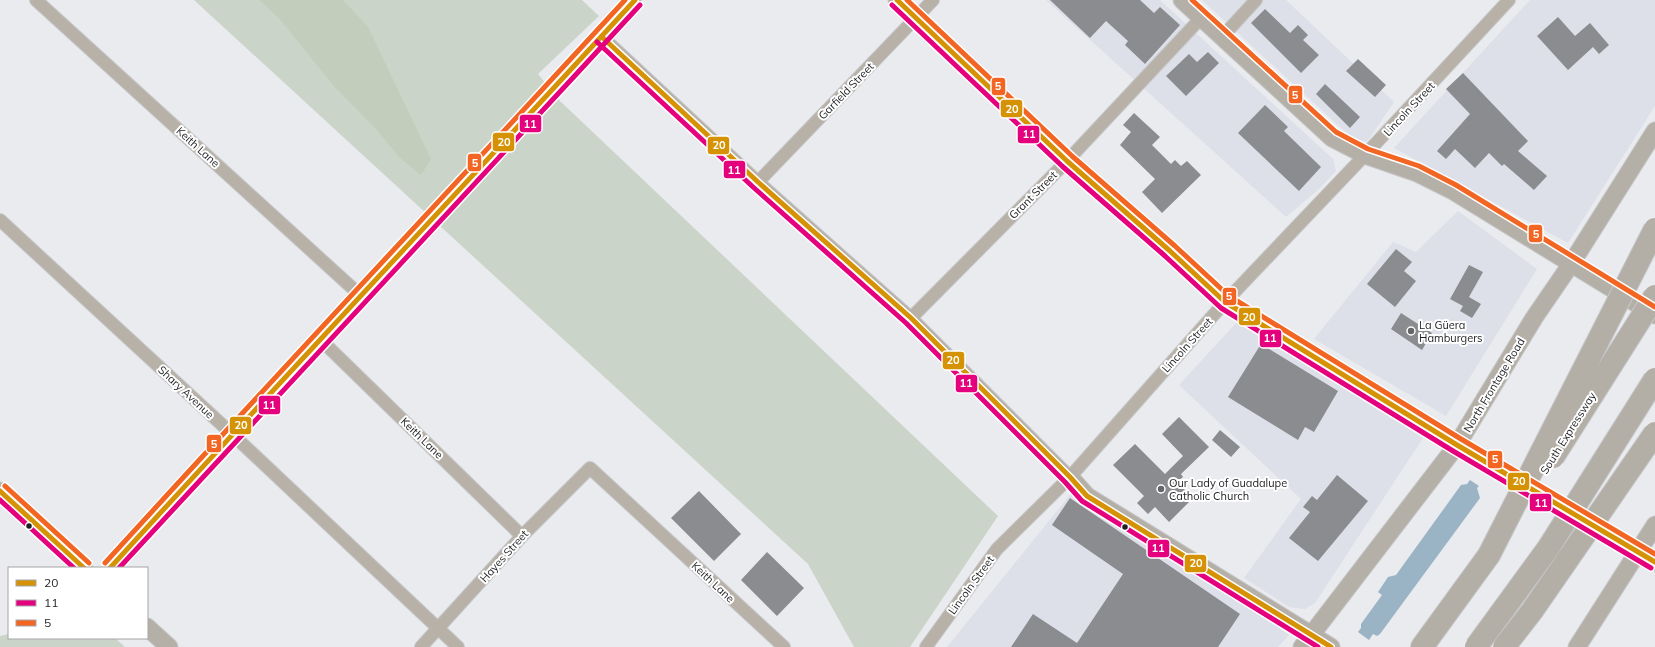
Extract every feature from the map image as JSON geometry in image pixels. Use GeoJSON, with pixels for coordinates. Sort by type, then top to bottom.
{"type":"FeatureCollection","features":[{"type":"Feature","properties":{"kind":"highway"},"geometry":{"type":"LineString","coordinates":[[1489,555],[1655,229]]}},
{"type":"Feature","properties":{"kind":"highway","name":"South Expressway"},"geometry":{"type":"LineString","coordinates":[[1422,647],[1489,555],[1556,454],[1655,296]]}},
{"type":"Feature","properties":{"kind":"highway"},"geometry":{"type":"LineString","coordinates":[[1476,647],[1549,547],[1655,379]]}},
{"type":"Feature","properties":{"kind":"highway"},"geometry":{"type":"LineString","coordinates":[[1504,647],[1532,611],[1655,433]]}},
{"type":"Feature","properties":{"kind":"street","name":"Keith Lane"},"geometry":{"type":"LineString","coordinates":[[36,0],[360,295]]}},
{"type":"Feature","properties":{"kind":"street"},"geometry":{"type":"LineString","coordinates":[[111,567],[232,434],[321,340],[360,295],[413,241],[635,0]]}},
{"type":"Feature","properties":{"kind":"street"},"geometry":{"type":"LineString","coordinates":[[897,0],[1067,161],[1226,302],[1457,444],[1655,562]]}},
{"type":"Feature","properties":{"kind":"street","name":"Garfield Street"},"geometry":{"type":"LineString","coordinates":[[758,182],[933,0]]}},
{"type":"Feature","properties":{"kind":"street"},"geometry":{"type":"LineString","coordinates":[[1182,0],[1332,138],[1365,156],[1417,173],[1453,191],[1655,315]]}},
{"type":"Feature","properties":{"kind":"street"},"geometry":{"type":"LineString","coordinates":[[1222,37],[1256,0]]}},
{"type":"Feature","properties":{"kind":"street","name":"Lincoln Street"},"geometry":{"type":"LineString","coordinates":[[926,647],[997,549],[1070,477],[1226,302],[1365,156],[1510,0]]}},
{"type":"Feature","properties":{"kind":"street","name":"Grant Street"},"geometry":{"type":"LineString","coordinates":[[911,318],[1067,161],[1201,18]]}},
{"type":"Feature","properties":{"kind":"street"},"geometry":{"type":"LineString","coordinates":[[602,37],[758,182],[911,318],[1070,477],[1087,496],[1307,641],[1331,647]]}},
{"type":"Feature","properties":{"kind":"street","name":"North Frontage Road"},"geometry":{"type":"LineString","coordinates":[[1307,641],[1457,444],[1534,318],[1571,264],[1655,131]]}},
{"type":"Feature","properties":{"kind":"street","name":"Shary Avenue"},"geometry":{"type":"LineString","coordinates":[[0,220],[232,434],[458,647]]}},
{"type":"Feature","properties":{"kind":"street","name":"Keith Lane"},"geometry":{"type":"LineString","coordinates":[[321,340],[522,536]]}},
{"type":"Feature","properties":{"kind":"street","name":"Keith Lane"},"geometry":{"type":"LineString","coordinates":[[590,468],[784,647]]}},
{"type":"Feature","properties":{"kind":"street","name":"Hayes Street"},"geometry":{"type":"LineString","coordinates":[[421,647],[522,536],[590,468]]}},
{"type":"Feature","properties":{"kind":"street"},"geometry":{"type":"LineString","coordinates":[[0,491],[83,567]]}},
{"type":"Feature","properties":{"kind":"street"},"geometry":{"type":"LineString","coordinates":[[1577,647],[1655,525]]}},
{"type":"Feature","properties":{"kind":"street"},"geometry":{"type":"LineString","coordinates":[[148,628],[169,647]]}},
{"type":"Feature","properties":{"kind":"shaded area"},"geometry":{"type":"Polygon","coordinates":[[[194,0],[582,0],[599,16],[538,74],[560,101],[998,516],[910,647],[854,647],[808,564],[194,0]]]}},
{"type":"Feature","properties":{"kind":"shaded area"},"geometry":{"type":"Polygon","coordinates":[[[1046,0],[1160,0],[1333,159],[1336,171],[1320,188],[1286,217],[1046,0]]]}},
{"type":"Feature","properties":{"kind":"shaded area"},"geometry":{"type":"Polygon","coordinates":[[[1202,0],[1286,0],[1394,102],[1367,142],[1352,138],[1202,0]]]}},
{"type":"Feature","properties":{"kind":"shaded area"},"geometry":{"type":"Polygon","coordinates":[[[1530,0],[1655,0],[1655,106],[1568,243],[1394,148],[1530,0]]]}},
{"type":"Feature","properties":{"kind":"shaded area"},"geometry":{"type":"Polygon","coordinates":[[[1458,211],[1537,269],[1446,416],[1314,339],[1393,242],[1416,252],[1458,211]]]}},
{"type":"Feature","properties":{"kind":"shaded area"},"geometry":{"type":"Polygon","coordinates":[[[1237,322],[1423,438],[1315,603],[1305,609],[1289,607],[1244,578],[1301,499],[1179,385],[1237,322]]]}},
{"type":"Feature","properties":{"kind":"shaded area"},"geometry":{"type":"Polygon","coordinates":[[[1074,490],[1289,635],[1278,647],[947,647],[1074,490]]]}},
{"type":"Feature","properties":{"kind":"shaded area"},"geometry":{"type":"Polygon","coordinates":[[[8,634],[8,639],[116,639],[125,647],[0,647],[0,636],[8,634]]]}},
{"type":"Feature","properties":{"kind":"green space"},"geometry":{"type":"Polygon","coordinates":[[[259,0],[343,0],[368,27],[431,159],[421,175],[399,157],[377,130],[333,85],[279,18],[259,0]]]}},
{"type":"Feature","properties":{"kind":"water"},"geometry":{"type":"Polygon","coordinates":[[[1470,480],[1479,486],[1477,488],[1480,498],[1380,634],[1377,636],[1373,634],[1369,640],[1358,632],[1361,628],[1361,624],[1382,595],[1378,592],[1388,577],[1396,575],[1461,485],[1467,484],[1470,480]]]}},
{"type":"Feature","properties":{"kind":"building"},"geometry":{"type":"Polygon","coordinates":[[[1050,0],[1140,0],[1154,13],[1160,7],[1180,25],[1145,64],[1125,45],[1128,41],[1106,21],[1090,38],[1050,0]]]}},
{"type":"Feature","properties":{"kind":"building"},"geometry":{"type":"Polygon","coordinates":[[[1265,9],[1290,33],[1298,25],[1308,35],[1303,40],[1319,55],[1301,73],[1251,23],[1265,9]]]}},
{"type":"Feature","properties":{"kind":"building"},"geometry":{"type":"Polygon","coordinates":[[[1558,17],[1575,36],[1590,23],[1609,45],[1599,54],[1593,47],[1568,70],[1537,36],[1558,17]]]}},
{"type":"Feature","properties":{"kind":"building"},"geometry":{"type":"Polygon","coordinates":[[[1208,52],[1219,63],[1186,96],[1166,76],[1189,54],[1197,62],[1208,52]]]}},
{"type":"Feature","properties":{"kind":"building"},"geometry":{"type":"Polygon","coordinates":[[[1358,59],[1386,85],[1375,97],[1346,71],[1358,59]]]}},
{"type":"Feature","properties":{"kind":"building"},"geometry":{"type":"Polygon","coordinates":[[[1463,73],[1528,141],[1518,151],[1547,176],[1534,190],[1504,164],[1502,166],[1489,153],[1475,168],[1455,149],[1446,159],[1437,151],[1470,114],[1446,89],[1463,73]]]}},
{"type":"Feature","properties":{"kind":"building"},"geometry":{"type":"Polygon","coordinates":[[[1325,84],[1360,117],[1350,128],[1316,94],[1325,84]]]}},
{"type":"Feature","properties":{"kind":"building"},"geometry":{"type":"Polygon","coordinates":[[[1265,105],[1288,127],[1284,131],[1321,167],[1299,191],[1238,133],[1265,105]]]}},
{"type":"Feature","properties":{"kind":"building"},"geometry":{"type":"Polygon","coordinates":[[[1134,113],[1160,137],[1152,145],[1171,164],[1175,160],[1181,166],[1187,161],[1201,175],[1162,213],[1142,192],[1155,179],[1120,145],[1131,132],[1123,125],[1134,113]]]}},
{"type":"Feature","properties":{"kind":"building"},"geometry":{"type":"Polygon","coordinates":[[[1396,249],[1412,262],[1404,271],[1416,281],[1395,307],[1367,284],[1396,249]]]}},
{"type":"Feature","properties":{"kind":"building"},"geometry":{"type":"Polygon","coordinates":[[[1469,265],[1483,272],[1469,297],[1481,304],[1472,318],[1460,311],[1463,306],[1450,299],[1469,265]]]}},
{"type":"Feature","properties":{"kind":"building","name":"La Güera Hamburgers"},"geometry":{"type":"Polygon","coordinates":[[[1401,313],[1432,333],[1422,350],[1391,329],[1401,313]]]}},
{"type":"Feature","properties":{"kind":"building"},"geometry":{"type":"Polygon","coordinates":[[[1261,344],[1338,391],[1314,432],[1305,427],[1298,440],[1228,397],[1261,344]]]}},
{"type":"Feature","properties":{"kind":"building","name":"Our Lady of Guadalupe Catholic Church"},"geometry":{"type":"Polygon","coordinates":[[[1179,417],[1209,447],[1181,474],[1183,477],[1177,482],[1193,498],[1169,522],[1155,507],[1148,514],[1137,503],[1144,496],[1113,465],[1135,444],[1165,474],[1183,456],[1162,434],[1179,417]]]}},
{"type":"Feature","properties":{"kind":"building"},"geometry":{"type":"Polygon","coordinates":[[[1220,430],[1240,447],[1231,457],[1212,440],[1220,430]]]}},
{"type":"Feature","properties":{"kind":"building"},"geometry":{"type":"Polygon","coordinates":[[[1337,475],[1368,501],[1318,561],[1289,538],[1310,512],[1303,507],[1312,496],[1317,500],[1337,475]]]}},
{"type":"Feature","properties":{"kind":"building"},"geometry":{"type":"Polygon","coordinates":[[[699,491],[741,534],[714,561],[671,518],[699,491]]]}},
{"type":"Feature","properties":{"kind":"building"},"geometry":{"type":"Polygon","coordinates":[[[1070,498],[1240,614],[1218,647],[1011,647],[1033,614],[1077,643],[1123,574],[1052,525],[1070,498]]]}},
{"type":"Feature","properties":{"kind":"building"},"geometry":{"type":"Polygon","coordinates":[[[767,552],[804,588],[777,616],[741,580],[767,552]]]}},
{"type":"Feature","properties":{"kind":"transit line","name":"5"},"geometry":{"type":"LineString","coordinates":[[105,563],[625,0]]}},
{"type":"Feature","properties":{"kind":"transit line","name":"20"},"geometry":{"type":"LineString","coordinates":[[111,567],[635,0]]}},
{"type":"Feature","properties":{"kind":"transit line","name":"20"},"geometry":{"type":"LineString","coordinates":[[897,0],[1067,161],[1170,251],[1225,302],[1457,445],[1655,562]]}},
{"type":"Feature","properties":{"kind":"transit line","name":"5"},"geometry":{"type":"LineString","coordinates":[[907,0],[1072,156],[1175,246],[1229,296],[1461,439],[1655,554]]}},
{"type":"Feature","properties":{"kind":"transit line","name":"5"},"geometry":{"type":"LineString","coordinates":[[1192,0],[1336,132],[1368,149],[1419,166],[1456,185],[1655,307]]}},
{"type":"Feature","properties":{"kind":"transit line","name":"11"},"geometry":{"type":"LineString","coordinates":[[120,567],[640,5]]}},
{"type":"Feature","properties":{"kind":"transit line","name":"11"},"geometry":{"type":"LineString","coordinates":[[892,5],[1062,166],[1165,256],[1221,308],[1453,451],[1651,568]]}},
{"type":"Feature","properties":{"kind":"transit line","name":"20"},"geometry":{"type":"LineString","coordinates":[[602,37],[758,182],[911,318],[1070,477],[1087,496],[1331,647]]}},
{"type":"Feature","properties":{"kind":"transit line","name":"11"},"geometry":{"type":"LineString","coordinates":[[597,42],[753,187],[906,323],[1065,482],[1082,501],[1318,647]]}},
{"type":"Feature","properties":{"kind":"transit line","name":"5"},"geometry":{"type":"LineString","coordinates":[[5,486],[89,563]]}},
{"type":"Feature","properties":{"kind":"transit line","name":"20"},"geometry":{"type":"LineString","coordinates":[[0,491],[83,567]]}},
{"type":"Feature","properties":{"kind":"transit line","name":"11"},"geometry":{"type":"LineString","coordinates":[[0,500],[73,567]]}},
{"type":"Feature","properties":{"kind":"place","name":"La Güera Hamburgers"},"geometry":{"type":"Point","coordinates":[1411,331]}},
{"type":"Feature","properties":{"kind":"place","name":"Our Lady of Guadalupe Catholic Church"},"geometry":{"type":"Point","coordinates":[1161,489]}}]}
